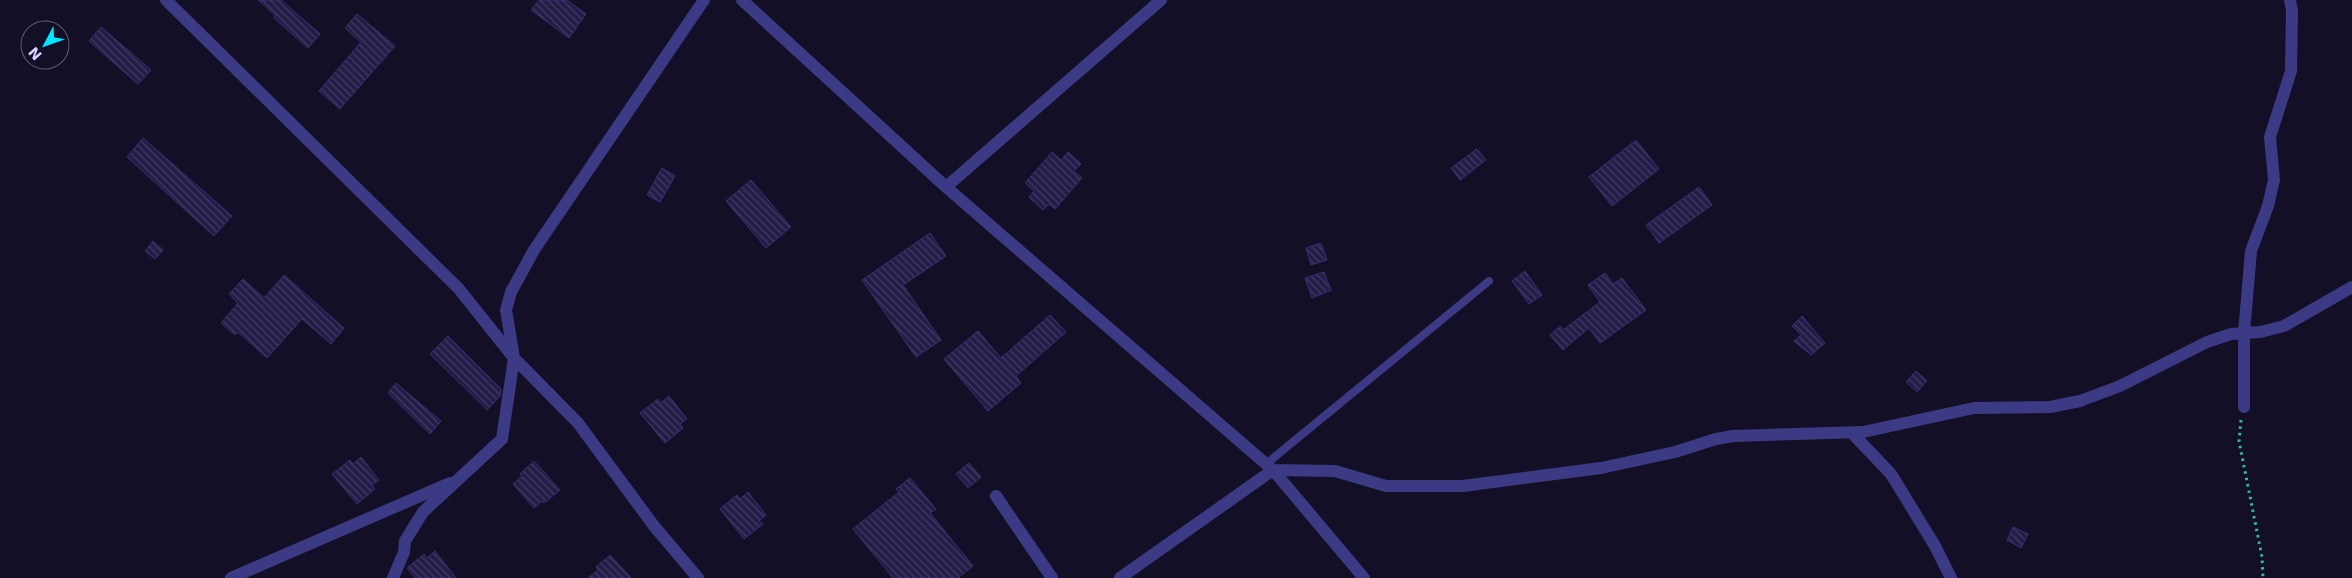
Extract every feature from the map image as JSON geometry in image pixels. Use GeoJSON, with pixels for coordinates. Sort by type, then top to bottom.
{"type":"FeatureCollection","features":[{"type":"Feature","properties":{"kind":"street"},"geometry":{"type":"LineString","coordinates":[[166,0],[459,289],[514,358],[578,423],[654,526],[698,578]]}},
{"type":"Feature","properties":{"kind":"street"},"geometry":{"type":"LineString","coordinates":[[393,578],[405,542],[423,512],[502,439],[514,358],[506,310],[511,292],[534,250],[704,0]]}},
{"type":"Feature","properties":{"kind":"street"},"geometry":{"type":"LineString","coordinates":[[742,0],[946,187],[1270,467],[1364,578]]}},
{"type":"Feature","properties":{"kind":"street"},"geometry":{"type":"LineString","coordinates":[[946,187],[1161,0]]}},
{"type":"Feature","properties":{"kind":"street"},"geometry":{"type":"LineString","coordinates":[[2244,407],[2244,333],[2251,251],[2268,206],[2274,180],[2270,137],[2291,71],[2292,11],[2290,0]]}},
{"type":"Feature","properties":{"kind":"street"},"geometry":{"type":"LineString","coordinates":[[1120,578],[1270,467],[1335,471],[1386,486],[1463,486],[1601,468],[1675,452],[1716,439],[1733,436],[1863,432],[1974,408],[2050,407],[2080,401],[2120,386],[2207,342],[2231,334],[2260,332],[2284,326],[2352,287]]}},
{"type":"Feature","properties":{"kind":"street"},"geometry":{"type":"LineString","coordinates":[[1852,433],[1891,474],[1935,546],[1951,578]]}},
{"type":"Feature","properties":{"kind":"street"},"geometry":{"type":"LineString","coordinates":[[230,578],[462,478]]}},
{"type":"Feature","properties":{"kind":"street"},"geometry":{"type":"LineString","coordinates":[[996,496],[1052,578]]}},
{"type":"Feature","properties":{"kind":"lane"},"geometry":{"type":"LineString","coordinates":[[1270,467],[1489,281]]}},
{"type":"Feature","properties":{"kind":"path"},"geometry":{"type":"LineString","coordinates":[[2244,407],[2239,441],[2262,557],[2263,578]]}},
{"type":"Feature","properties":{"kind":"building"},"geometry":{"type":"Polygon","coordinates":[[[258,0],[281,0],[320,34],[308,48],[274,18],[275,15],[258,0]]]}},
{"type":"Feature","properties":{"kind":"building"},"geometry":{"type":"Polygon","coordinates":[[[539,0],[567,0],[586,14],[569,38],[531,10],[539,0]]]}},
{"type":"Feature","properties":{"kind":"building"},"geometry":{"type":"Polygon","coordinates":[[[357,14],[395,46],[340,109],[319,91],[361,42],[345,28],[357,14]]]}},
{"type":"Feature","properties":{"kind":"building"},"geometry":{"type":"Polygon","coordinates":[[[101,27],[151,70],[138,84],[89,41],[101,27]]]}},
{"type":"Feature","properties":{"kind":"building"},"geometry":{"type":"Polygon","coordinates":[[[143,138],[232,216],[214,236],[127,157],[143,138]]]}},
{"type":"Feature","properties":{"kind":"building"},"geometry":{"type":"Polygon","coordinates":[[[1636,140],[1659,169],[1612,206],[1589,177],[1636,140]]]}},
{"type":"Feature","properties":{"kind":"building"},"geometry":{"type":"Polygon","coordinates":[[[1477,149],[1486,160],[1460,180],[1451,168],[1477,149]]]}},
{"type":"Feature","properties":{"kind":"building"},"geometry":{"type":"Polygon","coordinates":[[[1052,152],[1061,160],[1068,152],[1081,164],[1074,171],[1082,178],[1055,209],[1049,204],[1043,210],[1029,197],[1034,191],[1025,183],[1052,152]]]}},
{"type":"Feature","properties":{"kind":"building"},"geometry":{"type":"Polygon","coordinates":[[[662,168],[675,176],[660,202],[647,195],[662,168]]]}},
{"type":"Feature","properties":{"kind":"building"},"geometry":{"type":"Polygon","coordinates":[[[751,180],[791,227],[766,248],[726,201],[751,180]]]}},
{"type":"Feature","properties":{"kind":"building"},"geometry":{"type":"Polygon","coordinates":[[[1699,187],[1712,205],[1659,243],[1646,225],[1699,187]]]}},
{"type":"Feature","properties":{"kind":"building"},"geometry":{"type":"Polygon","coordinates":[[[930,233],[946,256],[903,285],[941,340],[916,357],[862,280],[930,233]]]}},
{"type":"Feature","properties":{"kind":"building"},"geometry":{"type":"Polygon","coordinates":[[[153,241],[163,250],[155,259],[145,251],[153,241]]]}},
{"type":"Feature","properties":{"kind":"building"},"geometry":{"type":"Polygon","coordinates":[[[1321,243],[1327,260],[1311,265],[1306,248],[1321,243]]]}},
{"type":"Feature","properties":{"kind":"building"},"geometry":{"type":"Polygon","coordinates":[[[1525,271],[1542,295],[1529,304],[1512,281],[1525,271]]]}},
{"type":"Feature","properties":{"kind":"building"},"geometry":{"type":"Polygon","coordinates":[[[1324,272],[1331,290],[1312,298],[1305,278],[1324,272]]]}},
{"type":"Feature","properties":{"kind":"building"},"geometry":{"type":"Polygon","coordinates":[[[1605,273],[1613,284],[1622,278],[1646,310],[1600,343],[1589,328],[1563,350],[1550,335],[1560,326],[1563,330],[1600,302],[1588,285],[1605,273]]]}},
{"type":"Feature","properties":{"kind":"building"},"geometry":{"type":"Polygon","coordinates":[[[284,275],[344,328],[331,344],[302,319],[267,358],[238,332],[235,335],[221,323],[238,303],[229,294],[243,279],[264,298],[284,275]]]}},
{"type":"Feature","properties":{"kind":"building"},"geometry":{"type":"Polygon","coordinates":[[[1050,315],[1066,332],[1016,376],[1021,383],[988,411],[944,359],[978,331],[1001,358],[1050,315]]]}},
{"type":"Feature","properties":{"kind":"building"},"geometry":{"type":"Polygon","coordinates":[[[1802,316],[1825,343],[1811,355],[1794,341],[1801,335],[1792,326],[1802,316]]]}},
{"type":"Feature","properties":{"kind":"building"},"geometry":{"type":"Polygon","coordinates":[[[448,336],[501,389],[500,396],[487,410],[430,354],[448,336]]]}},
{"type":"Feature","properties":{"kind":"building"},"geometry":{"type":"Polygon","coordinates":[[[1916,371],[1927,381],[1917,392],[1906,382],[1916,371]]]}},
{"type":"Feature","properties":{"kind":"building"},"geometry":{"type":"Polygon","coordinates":[[[396,383],[441,421],[430,434],[388,393],[396,383]]]}},
{"type":"Feature","properties":{"kind":"building"},"geometry":{"type":"Polygon","coordinates":[[[669,396],[687,419],[680,424],[683,428],[665,443],[640,413],[658,399],[661,403],[669,396]]]}},
{"type":"Feature","properties":{"kind":"building"},"geometry":{"type":"Polygon","coordinates":[[[361,457],[379,480],[372,485],[375,489],[357,504],[332,474],[350,460],[353,464],[361,457]]]}},
{"type":"Feature","properties":{"kind":"building"},"geometry":{"type":"Polygon","coordinates":[[[534,461],[560,490],[544,503],[542,501],[534,508],[513,484],[522,476],[520,474],[534,461]]]}},
{"type":"Feature","properties":{"kind":"building"},"geometry":{"type":"Polygon","coordinates":[[[969,463],[981,477],[968,488],[956,474],[969,463]]]}},
{"type":"Feature","properties":{"kind":"building"},"geometry":{"type":"Polygon","coordinates":[[[910,478],[936,509],[930,513],[973,566],[958,578],[893,578],[853,529],[899,492],[896,489],[910,478]]]}},
{"type":"Feature","properties":{"kind":"building"},"geometry":{"type":"Polygon","coordinates":[[[748,492],[766,515],[759,521],[763,524],[744,539],[720,509],[737,495],[740,499],[748,492]]]}},
{"type":"Feature","properties":{"kind":"building"},"geometry":{"type":"Polygon","coordinates":[[[2013,527],[2028,534],[2021,548],[2007,540],[2013,527]]]}},
{"type":"Feature","properties":{"kind":"building"},"geometry":{"type":"Polygon","coordinates":[[[435,551],[456,578],[415,578],[407,568],[424,554],[427,558],[435,551]]]}},
{"type":"Feature","properties":{"kind":"building"},"geometry":{"type":"Polygon","coordinates":[[[610,555],[631,578],[588,578],[598,570],[596,567],[610,555]]]}}]}
